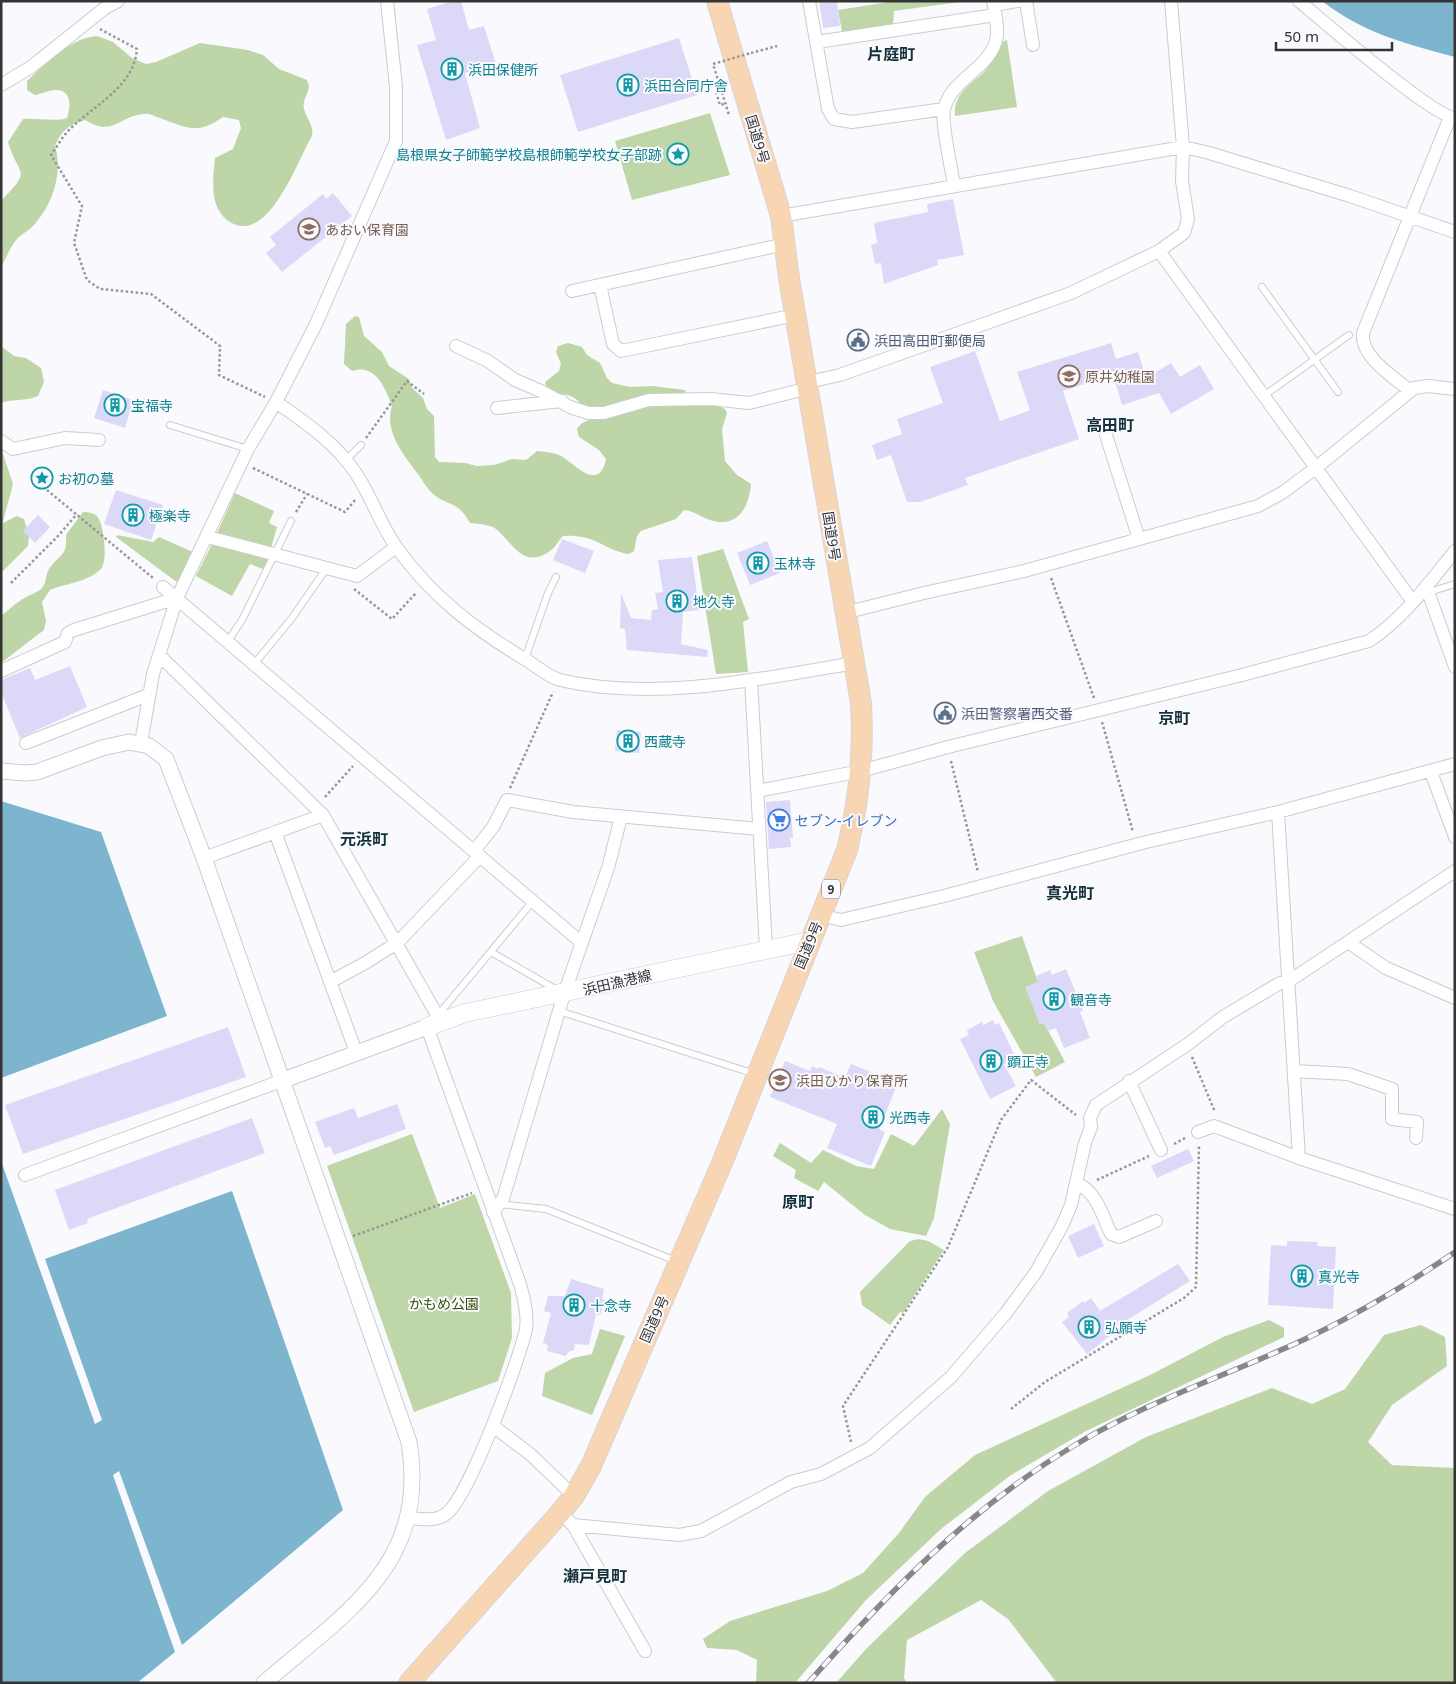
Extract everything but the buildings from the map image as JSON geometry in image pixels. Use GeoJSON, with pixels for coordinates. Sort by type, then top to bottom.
{"type":"FeatureCollection","features":[{"type":"Feature","properties":{"kind":"highway","name":"国道9号"},"geometry":{"type":"LineString","coordinates":[[408,1683],[566,1519],[574,1496],[592,1466],[679,1262],[847,850],[857,812],[863,740],[861,703],[844,613],[781,216],[717,1]]}},
{"type":"Feature","properties":{"kind":"main road","name":"浜田漁港線"},"geometry":{"type":"LineString","coordinates":[[435,1021],[766,948],[809,941]]}},
{"type":"Feature","properties":{"kind":"street"},"geometry":{"type":"LineString","coordinates":[[1,85],[31,67],[117,1]]}},
{"type":"Feature","properties":{"kind":"street"},"geometry":{"type":"LineString","coordinates":[[141,743],[148,695],[177,598],[248,449],[276,402],[316,324],[396,141],[396,88],[387,1]]}},
{"type":"Feature","properties":{"kind":"street"},"geometry":{"type":"LineString","coordinates":[[809,1],[828,109],[834,119],[852,122],[944,109]]}},
{"type":"Feature","properties":{"kind":"street"},"geometry":{"type":"LineString","coordinates":[[817,42],[1018,1]]}},
{"type":"Feature","properties":{"kind":"street"},"geometry":{"type":"LineString","coordinates":[[1026,1],[1034,45]]}},
{"type":"Feature","properties":{"kind":"street"},"geometry":{"type":"LineString","coordinates":[[456,346],[488,361],[515,380],[562,401],[570,408],[588,413],[604,413],[649,400],[710,399],[749,403],[840,375],[1093,284],[1159,252],[1184,233],[1186,229],[1188,219],[1182,180],[1183,147],[1171,1]]}},
{"type":"Feature","properties":{"kind":"street"},"geometry":{"type":"LineString","coordinates":[[1299,1],[1425,103],[1452,118],[1409,216],[1366,325],[1362,341],[1369,354],[1410,391]]}},
{"type":"Feature","properties":{"kind":"street"},"geometry":{"type":"LineString","coordinates":[[954,186],[944,109],[958,85],[980,66],[992,50],[997,33],[994,7]]}},
{"type":"Feature","properties":{"kind":"street"},"geometry":{"type":"LineString","coordinates":[[781,216],[1183,147],[1206,152],[1455,232]]}},
{"type":"Feature","properties":{"kind":"street"},"geometry":{"type":"LineString","coordinates":[[572,291],[785,244]]}},
{"type":"Feature","properties":{"kind":"street"},"geometry":{"type":"LineString","coordinates":[[1159,252],[1265,395],[1413,602]]}},
{"type":"Feature","properties":{"kind":"street"},"geometry":{"type":"LineString","coordinates":[[600,285],[613,344],[621,351],[796,315]]}},
{"type":"Feature","properties":{"kind":"street"},"geometry":{"type":"LineString","coordinates":[[844,613],[1024,571],[1258,506],[1282,493],[1317,467],[1410,391],[1428,386],[1455,389]]}},
{"type":"Feature","properties":{"kind":"street"},"geometry":{"type":"LineString","coordinates":[[497,408],[562,401]]}},
{"type":"Feature","properties":{"kind":"street"},"geometry":{"type":"LineString","coordinates":[[276,402],[310,425],[346,460],[396,547],[425,582],[477,630],[558,679],[597,686],[638,688],[752,680],[854,663]]}},
{"type":"Feature","properties":{"kind":"street"},"geometry":{"type":"LineString","coordinates":[[1106,435],[1139,539]]}},
{"type":"Feature","properties":{"kind":"street"},"geometry":{"type":"LineString","coordinates":[[1,440],[13,449],[65,438],[99,440]]}},
{"type":"Feature","properties":{"kind":"street"},"geometry":{"type":"LineString","coordinates":[[208,536],[326,570],[357,576],[396,547]]}},
{"type":"Feature","properties":{"kind":"street"},"geometry":{"type":"LineString","coordinates":[[758,791],[861,771],[948,747],[1352,646],[1369,640],[1386,630],[1428,589],[1455,551]]}},
{"type":"Feature","properties":{"kind":"street"},"geometry":{"type":"LineString","coordinates":[[164,587],[582,943]]}},
{"type":"Feature","properties":{"kind":"street"},"geometry":{"type":"LineString","coordinates":[[1428,589],[1455,667]]}},
{"type":"Feature","properties":{"kind":"street"},"geometry":{"type":"LineString","coordinates":[[1,671],[66,642],[68,634],[74,630],[177,598]]}},
{"type":"Feature","properties":{"kind":"street"},"geometry":{"type":"LineString","coordinates":[[159,655],[319,811],[397,942],[435,1021],[484,1189],[496,1208],[520,1284],[526,1308],[526,1328],[493,1426],[459,1499],[446,1515],[429,1520],[409,1518]]}},
{"type":"Feature","properties":{"kind":"street"},"geometry":{"type":"LineString","coordinates":[[752,680],[766,948]]}},
{"type":"Feature","properties":{"kind":"street"},"geometry":{"type":"LineString","coordinates":[[26,742],[148,695]]}},
{"type":"Feature","properties":{"kind":"street"},"geometry":{"type":"LineString","coordinates":[[1,771],[25,774],[37,772],[111,745],[129,742],[141,743],[161,754],[169,765],[340,1241],[409,1442],[413,1465],[409,1518],[398,1550],[382,1575],[356,1604],[264,1683]]}},
{"type":"Feature","properties":{"kind":"street"},"geometry":{"type":"LineString","coordinates":[[821,915],[841,920],[982,886],[1146,842],[1278,812],[1455,764]]}},
{"type":"Feature","properties":{"kind":"street"},"geometry":{"type":"LineString","coordinates":[[1431,772],[1455,837]]}},
{"type":"Feature","properties":{"kind":"street"},"geometry":{"type":"LineString","coordinates":[[330,982],[365,963],[397,942],[477,854],[507,800],[573,812],[759,829]]}},
{"type":"Feature","properties":{"kind":"street"},"geometry":{"type":"LineString","coordinates":[[204,858],[276,832],[319,811]]}},
{"type":"Feature","properties":{"kind":"street"},"geometry":{"type":"LineString","coordinates":[[1278,812],[1299,1158]]}},
{"type":"Feature","properties":{"kind":"street"},"geometry":{"type":"LineString","coordinates":[[496,1208],[503,1199],[564,994],[608,868],[622,817]]}},
{"type":"Feature","properties":{"kind":"street"},"geometry":{"type":"LineString","coordinates":[[276,832],[356,1052]]}},
{"type":"Feature","properties":{"kind":"street"},"geometry":{"type":"LineString","coordinates":[[566,1519],[679,1535],[701,1531],[786,1484],[822,1474],[870,1448],[952,1377],[1006,1313],[1036,1272],[1062,1226],[1081,1185],[1085,1143],[1091,1127],[1090,1118],[1096,1105],[1129,1081],[1186,1045],[1223,1017],[1280,983],[1289,981],[1455,872]]}},
{"type":"Feature","properties":{"kind":"street"},"geometry":{"type":"LineString","coordinates":[[1348,942],[1386,968],[1455,998]]}},
{"type":"Feature","properties":{"kind":"street"},"geometry":{"type":"LineString","coordinates":[[25,1175],[281,1081],[435,1021]]}},
{"type":"Feature","properties":{"kind":"street"},"geometry":{"type":"LineString","coordinates":[[1294,1071],[1348,1074],[1392,1089],[1392,1119],[1418,1122],[1416,1138]]}},
{"type":"Feature","properties":{"kind":"street"},"geometry":{"type":"LineString","coordinates":[[1129,1081],[1161,1150]]}},
{"type":"Feature","properties":{"kind":"street"},"geometry":{"type":"LineString","coordinates":[[1198,1132],[1214,1126],[1299,1158],[1455,1209]]}},
{"type":"Feature","properties":{"kind":"street"},"geometry":{"type":"LineString","coordinates":[[1081,1185],[1094,1199],[1111,1234],[1119,1237],[1156,1220]]}},
{"type":"Feature","properties":{"kind":"street"},"geometry":{"type":"LineString","coordinates":[[493,1426],[530,1454],[574,1496]]}},
{"type":"Feature","properties":{"kind":"street"},"geometry":{"type":"LineString","coordinates":[[566,1519],[645,1651]]}},
{"type":"Feature","properties":{"kind":"lane"},"geometry":{"type":"LineString","coordinates":[[1262,287],[1338,392]]}},
{"type":"Feature","properties":{"kind":"lane"},"geometry":{"type":"LineString","coordinates":[[1265,395],[1348,336]]}},
{"type":"Feature","properties":{"kind":"lane"},"geometry":{"type":"LineString","coordinates":[[170,424],[248,449]]}},
{"type":"Feature","properties":{"kind":"lane"},"geometry":{"type":"LineString","coordinates":[[346,460],[361,445]]}},
{"type":"Feature","properties":{"kind":"lane"},"geometry":{"type":"LineString","coordinates":[[228,641],[242,620],[291,521]]}},
{"type":"Feature","properties":{"kind":"lane"},"geometry":{"type":"LineString","coordinates":[[255,663],[292,618],[326,570]]}},
{"type":"Feature","properties":{"kind":"lane"},"geometry":{"type":"LineString","coordinates":[[524,659],[556,577]]}},
{"type":"Feature","properties":{"kind":"lane"},"geometry":{"type":"LineString","coordinates":[[1428,589],[1455,584]]}},
{"type":"Feature","properties":{"kind":"lane"},"geometry":{"type":"LineString","coordinates":[[435,1021],[533,901]]}},
{"type":"Feature","properties":{"kind":"lane"},"geometry":{"type":"LineString","coordinates":[[491,952],[564,994]]}},
{"type":"Feature","properties":{"kind":"lane"},"geometry":{"type":"LineString","coordinates":[[559,1011],[756,1074]]}},
{"type":"Feature","properties":{"kind":"lane"},"geometry":{"type":"LineString","coordinates":[[496,1208],[546,1210],[679,1262]]}},
{"type":"Feature","properties":{"kind":"path"},"geometry":{"type":"LineString","coordinates":[[88,22],[137,49],[136,63],[125,81],[68,131],[52,155],[82,206],[74,243],[87,280],[100,289],[151,294],[220,346],[219,375],[276,402]]}},
{"type":"Feature","properties":{"kind":"path"},"geometry":{"type":"LineString","coordinates":[[729,115],[713,64],[778,46]]}},
{"type":"Feature","properties":{"kind":"path"},"geometry":{"type":"LineString","coordinates":[[716,92],[720,105],[724,104]]}},
{"type":"Feature","properties":{"kind":"path"},"geometry":{"type":"LineString","coordinates":[[361,445],[407,381],[424,394]]}},
{"type":"Feature","properties":{"kind":"path"},"geometry":{"type":"LineString","coordinates":[[243,462],[345,512],[366,492]]}},
{"type":"Feature","properties":{"kind":"path"},"geometry":{"type":"LineString","coordinates":[[48,490],[164,587]]}},
{"type":"Feature","properties":{"kind":"path"},"geometry":{"type":"LineString","coordinates":[[291,521],[307,494]]}},
{"type":"Feature","properties":{"kind":"path"},"geometry":{"type":"LineString","coordinates":[[11,583],[77,514]]}},
{"type":"Feature","properties":{"kind":"path"},"geometry":{"type":"LineString","coordinates":[[357,576],[354,590],[390,619],[394,618],[425,582]]}},
{"type":"Feature","properties":{"kind":"path"},"geometry":{"type":"LineString","coordinates":[[507,800],[517,770],[558,679]]}},
{"type":"Feature","properties":{"kind":"path"},"geometry":{"type":"LineString","coordinates":[[948,747],[982,886]]}},
{"type":"Feature","properties":{"kind":"path"},"geometry":{"type":"LineString","coordinates":[[319,811],[363,756]]}},
{"type":"Feature","properties":{"kind":"path"},"geometry":{"type":"LineString","coordinates":[[1186,1045],[1199,1068],[1216,1115],[1214,1126]]}},
{"type":"Feature","properties":{"kind":"path"},"geometry":{"type":"LineString","coordinates":[[854,1455],[844,1406],[948,1247],[1001,1120],[1031,1080],[1091,1127]]}},
{"type":"Feature","properties":{"kind":"path"},"geometry":{"type":"LineString","coordinates":[[1011,1409],[1045,1382],[1184,1298],[1196,1287],[1200,1146],[1198,1132],[1081,1185]]}},
{"type":"Feature","properties":{"kind":"path"},"geometry":{"type":"LineString","coordinates":[[340,1241],[484,1189]]}},
{"type":"Feature","properties":{"kind":"green space"},"geometry":{"type":"Polygon","coordinates":[[[895,1],[967,1],[894,11],[893,24],[842,32],[838,10],[895,1]]]}},
{"type":"Feature","properties":{"kind":"green space"},"geometry":{"type":"Polygon","coordinates":[[[97,36],[113,42],[132,58],[146,64],[156,62],[200,43],[248,50],[263,55],[279,69],[307,80],[309,86],[304,106],[311,126],[312,136],[279,199],[268,213],[255,223],[242,226],[227,220],[221,214],[215,200],[213,183],[215,158],[233,149],[241,128],[239,120],[223,117],[206,126],[192,128],[147,114],[136,115],[116,124],[103,127],[85,120],[74,124],[63,132],[55,146],[58,167],[57,177],[55,188],[46,208],[34,225],[16,240],[1,267],[1,201],[17,183],[21,173],[8,142],[23,119],[63,119],[67,118],[69,109],[69,100],[65,92],[53,90],[35,95],[27,90],[27,81],[68,46],[77,41],[97,36]]]}},
{"type":"Feature","properties":{"kind":"green space"},"geometry":{"type":"Polygon","coordinates":[[[1007,40],[1017,107],[955,116],[955,108],[960,96],[987,69],[1002,42],[1007,40]]]}},
{"type":"Feature","properties":{"kind":"green space"},"geometry":{"type":"Polygon","coordinates":[[[710,113],[730,175],[632,200],[615,141],[710,113]]]}},
{"type":"Feature","properties":{"kind":"green space"},"geometry":{"type":"Polygon","coordinates":[[[355,316],[359,317],[364,336],[382,352],[389,366],[409,379],[412,388],[423,398],[427,409],[434,416],[435,457],[439,462],[465,463],[477,466],[494,465],[512,459],[526,460],[537,451],[559,455],[585,473],[598,474],[603,469],[606,459],[599,450],[579,437],[577,429],[582,423],[595,418],[654,406],[676,404],[713,405],[725,409],[727,413],[722,429],[725,461],[737,475],[751,484],[745,508],[735,519],[720,522],[684,510],[676,519],[641,531],[637,536],[634,551],[629,554],[612,549],[591,539],[563,536],[552,550],[547,553],[538,557],[524,555],[518,552],[496,529],[487,525],[470,523],[456,506],[437,497],[427,488],[396,442],[390,416],[392,406],[378,378],[367,370],[352,371],[344,364],[346,324],[355,316]]]}},
{"type":"Feature","properties":{"kind":"green space"},"geometry":{"type":"Polygon","coordinates":[[[568,343],[582,347],[587,355],[600,363],[607,378],[612,383],[630,387],[652,386],[685,390],[686,395],[612,407],[584,408],[580,402],[571,396],[547,388],[545,382],[559,371],[561,364],[556,352],[558,346],[568,343]]]}},
{"type":"Feature","properties":{"kind":"green space"},"geometry":{"type":"Polygon","coordinates":[[[1,346],[14,356],[26,358],[41,368],[44,382],[38,396],[1,403],[1,346]]]}},
{"type":"Feature","properties":{"kind":"green space"},"geometry":{"type":"Polygon","coordinates":[[[1,448],[13,484],[1,529],[1,448]]]}},
{"type":"Feature","properties":{"kind":"green space"},"geometry":{"type":"Polygon","coordinates":[[[235,493],[274,511],[269,523],[277,527],[271,548],[217,533],[235,493]]]}},
{"type":"Feature","properties":{"kind":"green space"},"geometry":{"type":"Polygon","coordinates":[[[83,512],[96,515],[102,527],[105,551],[101,569],[84,580],[50,590],[42,602],[46,621],[44,630],[1,663],[1,616],[17,603],[43,587],[51,566],[64,552],[66,535],[83,512]]]}},
{"type":"Feature","properties":{"kind":"green space"},"geometry":{"type":"Polygon","coordinates":[[[17,516],[24,519],[29,536],[28,546],[1,573],[1,524],[17,516]]]}},
{"type":"Feature","properties":{"kind":"green space"},"geometry":{"type":"Polygon","coordinates":[[[117,535],[153,542],[159,537],[195,553],[178,583],[116,537],[117,535]]]}},
{"type":"Feature","properties":{"kind":"green space"},"geometry":{"type":"Polygon","coordinates":[[[213,542],[270,556],[263,569],[250,564],[232,596],[196,576],[213,542]]]}},
{"type":"Feature","properties":{"kind":"green space"},"geometry":{"type":"Polygon","coordinates":[[[723,549],[749,619],[743,622],[748,672],[716,674],[697,556],[723,549]]]}},
{"type":"Feature","properties":{"kind":"green space"},"geometry":{"type":"Polygon","coordinates":[[[1022,936],[1038,982],[1026,987],[1040,1024],[1044,1023],[1065,1062],[1036,1077],[993,1001],[974,952],[1022,936]]]}},
{"type":"Feature","properties":{"kind":"green space"},"geometry":{"type":"Polygon","coordinates":[[[942,1109],[950,1124],[934,1218],[926,1236],[890,1229],[865,1215],[824,1182],[818,1191],[794,1178],[796,1170],[773,1156],[780,1143],[811,1163],[823,1150],[856,1166],[874,1169],[891,1134],[914,1146],[942,1109]]]}},
{"type":"Feature","properties":{"kind":"green space","name":"かもめ公園"},"geometry":{"type":"Polygon","coordinates":[[[412,1134],[440,1208],[475,1194],[511,1293],[512,1338],[498,1381],[414,1412],[327,1166],[412,1134]]]}},
{"type":"Feature","properties":{"kind":"green space"},"geometry":{"type":"Polygon","coordinates":[[[919,1239],[928,1241],[944,1250],[903,1313],[900,1312],[890,1325],[862,1305],[860,1292],[910,1241],[919,1239]]]}},
{"type":"Feature","properties":{"kind":"green space"},"geometry":{"type":"Polygon","coordinates":[[[1269,1320],[1284,1328],[1284,1337],[1086,1431],[1011,1475],[941,1529],[866,1600],[795,1683],[756,1683],[757,1660],[737,1650],[707,1648],[703,1639],[730,1621],[827,1591],[863,1573],[899,1533],[925,1497],[975,1455],[1150,1375],[1223,1337],[1269,1320]]]}},
{"type":"Feature","properties":{"kind":"green space"},"geometry":{"type":"Polygon","coordinates":[[[1421,1325],[1445,1337],[1447,1366],[1392,1405],[1368,1442],[1392,1465],[1455,1468],[1455,1683],[1057,1683],[1008,1619],[981,1600],[907,1640],[904,1678],[907,1683],[836,1683],[867,1648],[965,1553],[1048,1491],[1146,1437],[1272,1388],[1312,1404],[1345,1389],[1384,1335],[1421,1325]]]}},
{"type":"Feature","properties":{"kind":"green space"},"geometry":{"type":"Polygon","coordinates":[[[600,1329],[625,1336],[592,1415],[542,1396],[545,1373],[573,1358],[592,1354],[600,1329]]]}},
{"type":"Feature","properties":{"kind":"water"},"geometry":{"type":"Polygon","coordinates":[[[1322,1],[1455,1],[1455,57],[1402,42],[1370,30],[1322,1]]]}},
{"type":"Feature","properties":{"kind":"water"},"geometry":{"type":"Polygon","coordinates":[[[1,801],[101,832],[167,1016],[1,1078],[1,801]]]}},
{"type":"Feature","properties":{"kind":"water"},"geometry":{"type":"Polygon","coordinates":[[[1,1161],[95,1424],[102,1420],[45,1259],[232,1191],[343,1510],[182,1645],[119,1471],[113,1475],[175,1652],[137,1683],[1,1683],[1,1161]]]}},
{"type":"Feature","properties":{"kind":"railway"},"geometry":{"type":"LineString","coordinates":[[808,1683],[869,1616],[932,1554],[1000,1496],[1037,1470],[1075,1445],[1127,1417],[1290,1346],[1333,1325],[1395,1291],[1455,1252]]}},
{"type":"Feature","properties":{"kind":"place","name":"浜田保健所"},"geometry":{"type":"Point","coordinates":[452,69]}},
{"type":"Feature","properties":{"kind":"place","name":"浜田合同庁舎"},"geometry":{"type":"Point","coordinates":[628,85]}},
{"type":"Feature","properties":{"kind":"place","name":"島根県女子師範学校島根師範学校女子部跡"},"geometry":{"type":"Point","coordinates":[678,154]}},
{"type":"Feature","properties":{"kind":"place","name":"あおい保育園"},"geometry":{"type":"Point","coordinates":[309,229]}},
{"type":"Feature","properties":{"kind":"place","name":"浜田高田町郵便局"},"geometry":{"type":"Point","coordinates":[858,340]}},
{"type":"Feature","properties":{"kind":"place","name":"原井幼稚園"},"geometry":{"type":"Point","coordinates":[1069,376]}},
{"type":"Feature","properties":{"kind":"place","name":"宝福寺"},"geometry":{"type":"Point","coordinates":[115,405]}},
{"type":"Feature","properties":{"kind":"place","name":"お初の墓"},"geometry":{"type":"Point","coordinates":[42,478]}},
{"type":"Feature","properties":{"kind":"place","name":"極楽寺"},"geometry":{"type":"Point","coordinates":[133,515]}},
{"type":"Feature","properties":{"kind":"place","name":"玉林寺"},"geometry":{"type":"Point","coordinates":[758,563]}},
{"type":"Feature","properties":{"kind":"place","name":"地久寺"},"geometry":{"type":"Point","coordinates":[677,601]}},
{"type":"Feature","properties":{"kind":"place","name":"浜田警察署西交番"},"geometry":{"type":"Point","coordinates":[945,713]}},
{"type":"Feature","properties":{"kind":"place","name":"西蔵寺"},"geometry":{"type":"Point","coordinates":[628,741]}},
{"type":"Feature","properties":{"kind":"place","name":"セブン-イレブン"},"geometry":{"type":"Point","coordinates":[779,820]}},
{"type":"Feature","properties":{"kind":"place","name":"観音寺"},"geometry":{"type":"Point","coordinates":[1054,999]}},
{"type":"Feature","properties":{"kind":"place","name":"顕正寺"},"geometry":{"type":"Point","coordinates":[991,1061]}},
{"type":"Feature","properties":{"kind":"place","name":"浜田ひかり保育所"},"geometry":{"type":"Point","coordinates":[780,1080]}},
{"type":"Feature","properties":{"kind":"place","name":"光西寺"},"geometry":{"type":"Point","coordinates":[873,1117]}},
{"type":"Feature","properties":{"kind":"place","name":"真光寺"},"geometry":{"type":"Point","coordinates":[1302,1276]}},
{"type":"Feature","properties":{"kind":"place","name":"十念寺"},"geometry":{"type":"Point","coordinates":[574,1305]}},
{"type":"Feature","properties":{"kind":"place","name":"弘願寺"},"geometry":{"type":"Point","coordinates":[1089,1327]}},
{"type":"Feature","properties":{"kind":"district","name":"片庭町"},"geometry":{"type":"Point","coordinates":[891,54]}},
{"type":"Feature","properties":{"kind":"district","name":"高田町"},"geometry":{"type":"Point","coordinates":[1110,425]}},
{"type":"Feature","properties":{"kind":"district","name":"京町"},"geometry":{"type":"Point","coordinates":[1174,718]}},
{"type":"Feature","properties":{"kind":"district","name":"元浜町"},"geometry":{"type":"Point","coordinates":[364,839]}},
{"type":"Feature","properties":{"kind":"district","name":"真光町"},"geometry":{"type":"Point","coordinates":[1070,893]}},
{"type":"Feature","properties":{"kind":"district","name":"原町"},"geometry":{"type":"Point","coordinates":[798,1202]}},
{"type":"Feature","properties":{"kind":"district","name":"瀬戸見町"},"geometry":{"type":"Point","coordinates":[595,1576]}}]}
